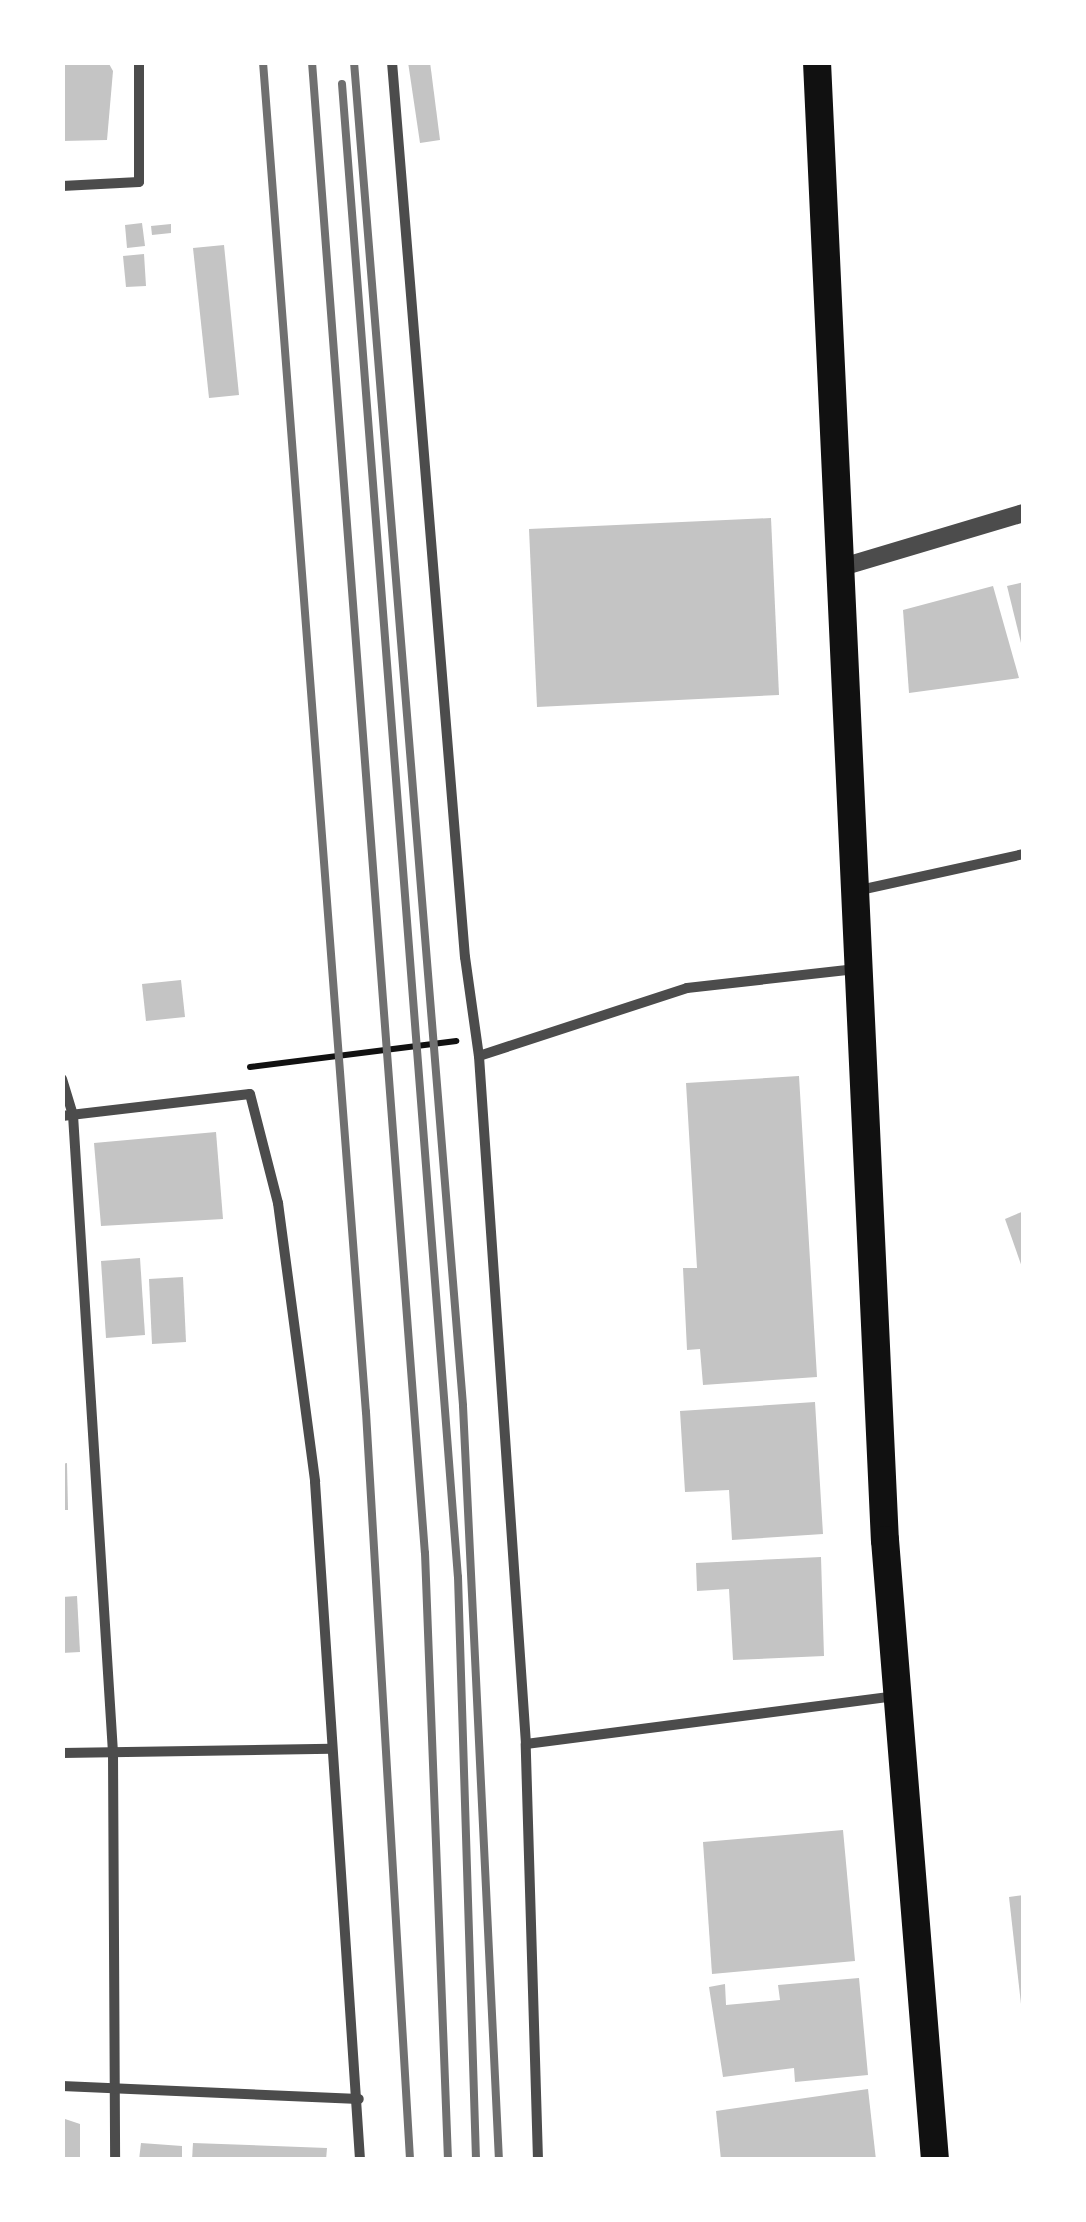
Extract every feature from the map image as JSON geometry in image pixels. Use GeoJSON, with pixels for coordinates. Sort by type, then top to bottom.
{"type":"FeatureCollection","features":[{"type":"Feature","properties":{"kind":"highway"},"geometry":{"type":"LineString","coordinates":[[817,62],[896,1696],[935,2160]]}},
{"type":"Feature","properties":{"kind":"street"},"geometry":{"type":"LineString","coordinates":[[62,186],[140,182],[139,62]]}},
{"type":"Feature","properties":{"kind":"street"},"geometry":{"type":"LineString","coordinates":[[392,62],[463,938],[479,1056],[526,1744],[538,2160]]}},
{"type":"Feature","properties":{"kind":"street"},"geometry":{"type":"LineString","coordinates":[[839,568],[1024,514]]}},
{"type":"Feature","properties":{"kind":"street"},"geometry":{"type":"LineString","coordinates":[[859,890],[1024,854]]}},
{"type":"Feature","properties":{"kind":"street"},"geometry":{"type":"LineString","coordinates":[[479,1056],[686,988],[861,968]]}},
{"type":"Feature","properties":{"kind":"street"},"geometry":{"type":"LineString","coordinates":[[62,1080],[68,1116],[113,1752],[118,2088],[115,2160]]}},
{"type":"Feature","properties":{"kind":"street"},"geometry":{"type":"LineString","coordinates":[[68,1116],[250,1094],[291,1286],[314,1482],[359,2099],[360,2160]]}},
{"type":"Feature","properties":{"kind":"street"},"geometry":{"type":"LineString","coordinates":[[526,1744],[896,1696]]}},
{"type":"Feature","properties":{"kind":"street"},"geometry":{"type":"LineString","coordinates":[[62,1753],[331,1748]]}},
{"type":"Feature","properties":{"kind":"street"},"geometry":{"type":"LineString","coordinates":[[62,2086],[359,2099]]}},
{"type":"Feature","properties":{"kind":"path"},"geometry":{"type":"LineString","coordinates":[[257,1066],[457,1040]]}},
{"type":"Feature","properties":{"kind":"building"},"geometry":{"type":"Polygon","coordinates":[[[62,62],[108,62],[113,71],[107,140],[62,141],[62,62]]]}},
{"type":"Feature","properties":{"kind":"building"},"geometry":{"type":"Polygon","coordinates":[[[408,62],[430,62],[440,140],[420,143],[408,62]]]}},
{"type":"Feature","properties":{"kind":"building"},"geometry":{"type":"Polygon","coordinates":[[[142,223],[145,246],[127,248],[125,225],[142,223]]]}},
{"type":"Feature","properties":{"kind":"building"},"geometry":{"type":"Polygon","coordinates":[[[171,224],[171,233],[152,235],[151,226],[171,224]]]}},
{"type":"Feature","properties":{"kind":"building"},"geometry":{"type":"Polygon","coordinates":[[[224,245],[239,395],[209,398],[193,248],[224,245]]]}},
{"type":"Feature","properties":{"kind":"building"},"geometry":{"type":"Polygon","coordinates":[[[144,254],[146,286],[126,287],[123,256],[144,254]]]}},
{"type":"Feature","properties":{"kind":"building"},"geometry":{"type":"Polygon","coordinates":[[[771,518],[779,695],[537,707],[529,529],[771,518]]]}},
{"type":"Feature","properties":{"kind":"building"},"geometry":{"type":"Polygon","coordinates":[[[1024,582],[1024,647],[1022,647],[1007,586],[1024,582]]]}},
{"type":"Feature","properties":{"kind":"building"},"geometry":{"type":"Polygon","coordinates":[[[993,586],[1019,678],[909,693],[903,610],[993,586]]]}},
{"type":"Feature","properties":{"kind":"building"},"geometry":{"type":"Polygon","coordinates":[[[181,980],[185,1017],[146,1021],[142,984],[181,980]]]}},
{"type":"Feature","properties":{"kind":"building"},"geometry":{"type":"Polygon","coordinates":[[[799,1076],[817,1377],[703,1385],[700,1349],[687,1350],[683,1268],[697,1268],[686,1083],[799,1076]]]}},
{"type":"Feature","properties":{"kind":"building"},"geometry":{"type":"Polygon","coordinates":[[[216,1132],[223,1219],[101,1226],[94,1143],[216,1132]]]}},
{"type":"Feature","properties":{"kind":"building"},"geometry":{"type":"Polygon","coordinates":[[[1024,1211],[1024,1270],[1023,1270],[1005,1219],[1024,1211]]]}},
{"type":"Feature","properties":{"kind":"building"},"geometry":{"type":"Polygon","coordinates":[[[140,1258],[145,1335],[106,1338],[101,1261],[140,1258]]]}},
{"type":"Feature","properties":{"kind":"building"},"geometry":{"type":"Polygon","coordinates":[[[183,1277],[186,1342],[152,1344],[149,1279],[183,1277]]]}},
{"type":"Feature","properties":{"kind":"building"},"geometry":{"type":"Polygon","coordinates":[[[815,1402],[823,1534],[732,1540],[729,1490],[685,1492],[680,1411],[815,1402]]]}},
{"type":"Feature","properties":{"kind":"building"},"geometry":{"type":"Polygon","coordinates":[[[67,1463],[68,1510],[62,1510],[62,1464],[67,1463]]]}},
{"type":"Feature","properties":{"kind":"building"},"geometry":{"type":"Polygon","coordinates":[[[821,1557],[824,1656],[733,1660],[729,1589],[697,1591],[696,1563],[821,1557]]]}},
{"type":"Feature","properties":{"kind":"building"},"geometry":{"type":"Polygon","coordinates":[[[77,1596],[80,1652],[62,1653],[62,1597],[77,1596]]]}},
{"type":"Feature","properties":{"kind":"building"},"geometry":{"type":"Polygon","coordinates":[[[843,1830],[855,1961],[712,1974],[703,1842],[843,1830]]]}},
{"type":"Feature","properties":{"kind":"building"},"geometry":{"type":"Polygon","coordinates":[[[1024,1895],[1024,2004],[1021,2004],[1009,1897],[1024,1895]]]}},
{"type":"Feature","properties":{"kind":"building"},"geometry":{"type":"Polygon","coordinates":[[[859,1978],[868,2075],[795,2082],[794,2068],[723,2077],[709,1987],[725,1984],[726,2005],[780,2000],[778,1985],[859,1978]]]}},
{"type":"Feature","properties":{"kind":"building"},"geometry":{"type":"Polygon","coordinates":[[[868,2089],[876,2160],[721,2160],[716,2111],[868,2089]]]}},
{"type":"Feature","properties":{"kind":"building"},"geometry":{"type":"Polygon","coordinates":[[[62,2118],[80,2124],[80,2160],[62,2160],[62,2118]]]}},
{"type":"Feature","properties":{"kind":"building"},"geometry":{"type":"Polygon","coordinates":[[[141,2143],[182,2146],[182,2160],[139,2160],[141,2143]]]}},
{"type":"Feature","properties":{"kind":"building"},"geometry":{"type":"Polygon","coordinates":[[[193,2143],[327,2148],[326,2160],[192,2160],[193,2143]]]}},
{"type":"Feature","properties":{"kind":"railway"},"geometry":{"type":"LineString","coordinates":[[263,62],[366,1412],[410,2160]]}},
{"type":"Feature","properties":{"kind":"railway"},"geometry":{"type":"LineString","coordinates":[[312,62],[425,1553],[448,2160]]}},
{"type":"Feature","properties":{"kind":"railway"},"geometry":{"type":"LineString","coordinates":[[354,62],[463,1406],[499,2160]]}},
{"type":"Feature","properties":{"kind":"railway"},"geometry":{"type":"LineString","coordinates":[[342,84],[458,1577],[476,2160]]}}]}
